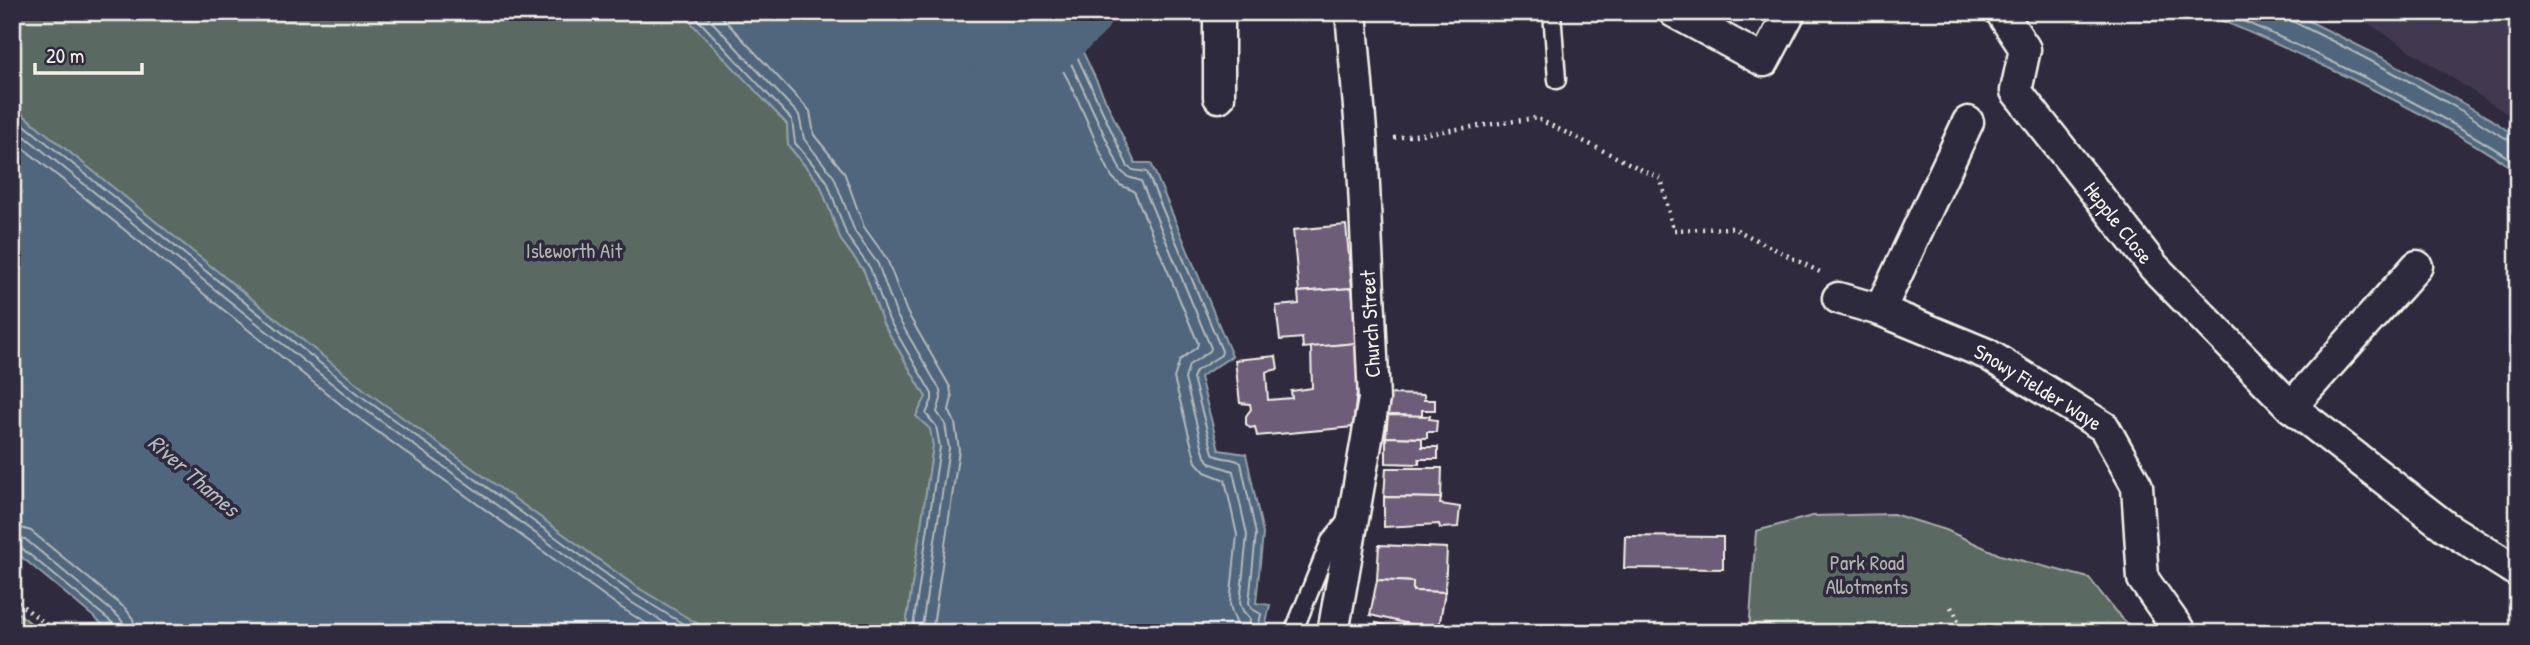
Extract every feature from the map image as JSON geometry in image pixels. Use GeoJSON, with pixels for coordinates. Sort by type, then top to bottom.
{"type":"FeatureCollection","features":[{"type":"Feature","properties":{"kind":"street"},"geometry":{"type":"LineString","coordinates":[[1219,97],[1219,19],[1222,12]]}},
{"type":"Feature","properties":{"kind":"street","name":"Church Street"},"geometry":{"type":"LineString","coordinates":[[1333,633],[1374,399],[1362,143],[1351,12]]}},
{"type":"Feature","properties":{"kind":"street"},"geometry":{"type":"LineString","coordinates":[[1674,12],[1764,61],[1789,14],[1786,12]]}},
{"type":"Feature","properties":{"kind":"street","name":"Hepple Close"},"geometry":{"type":"LineString","coordinates":[[2001,12],[2025,49],[2016,91],[2154,267],[2291,407],[2446,527],[2518,572]]}},
{"type":"Feature","properties":{"kind":"street"},"geometry":{"type":"LineString","coordinates":[[1880,310],[1968,121]]}},
{"type":"Feature","properties":{"kind":"street"},"geometry":{"type":"LineString","coordinates":[[2291,407],[2417,267]]}},
{"type":"Feature","properties":{"kind":"street","name":"Snowy Fielder Waye"},"geometry":{"type":"LineString","coordinates":[[1838,298],[1880,310],[1987,354],[2104,427],[2137,486],[2143,579],[2182,633]]}},
{"type":"Feature","properties":{"kind":"lane"},"geometry":{"type":"LineString","coordinates":[[1552,12],[1557,80]]}},
{"type":"Feature","properties":{"kind":"lane"},"geometry":{"type":"LineString","coordinates":[[1293,633],[1330,541],[1355,511]]}},
{"type":"Feature","properties":{"kind":"path"},"geometry":{"type":"LineString","coordinates":[[1362,143],[1536,118],[1661,179],[1673,229],[1733,228],[1827,276],[1838,298]]}},
{"type":"Feature","properties":{"kind":"path"},"geometry":{"type":"LineString","coordinates":[[12,598],[58,633]]}},
{"type":"Feature","properties":{"kind":"path"},"geometry":{"type":"LineString","coordinates":[[1951,607],[1965,633]]}},
{"type":"Feature","properties":{"kind":"shaded area"},"geometry":{"type":"Polygon","coordinates":[[[2351,12],[2518,12],[2518,121],[2351,12]]]}},
{"type":"Feature","properties":{"kind":"green space","name":"Isleworth Ait"},"geometry":{"type":"Polygon","coordinates":[[[12,12],[681,12],[787,124],[788,145],[820,184],[841,240],[864,271],[883,323],[926,397],[933,446],[905,633],[713,633],[635,586],[365,391],[12,106],[12,12]]]}},
{"type":"Feature","properties":{"kind":"green space","name":"Park Road Allotments"},"geometry":{"type":"Polygon","coordinates":[[[1893,514],[1946,530],[2000,555],[2089,578],[2137,633],[1749,633],[1756,531],[1812,516],[1893,514]]]}},
{"type":"Feature","properties":{"kind":"green space"},"geometry":{"type":"Polygon","coordinates":[[[12,608],[43,633],[12,633],[12,608]]]}},
{"type":"Feature","properties":{"kind":"water"},"geometry":{"type":"Polygon","coordinates":[[[681,12],[1047,12],[1083,52],[1135,163],[1151,163],[1232,356],[1200,377],[1219,450],[1246,454],[1263,534],[1256,603],[1270,605],[1264,633],[905,633],[933,446],[930,429],[916,416],[926,397],[883,323],[864,271],[841,240],[820,184],[788,145],[787,124],[681,12]]]}},
{"type":"Feature","properties":{"kind":"water"},"geometry":{"type":"Polygon","coordinates":[[[2200,12],[2291,12],[2385,59],[2494,121],[2518,138],[2518,172],[2447,129],[2374,90],[2200,12]]]}},
{"type":"Feature","properties":{"kind":"water","name":"River Thames"},"geometry":{"type":"Polygon","coordinates":[[[12,106],[366,391],[635,586],[713,633],[113,633],[12,549],[12,106]]]}},
{"type":"Feature","properties":{"kind":"building"},"geometry":{"type":"Polygon","coordinates":[[[1346,225],[1352,288],[1299,292],[1293,230],[1346,225]]]}},
{"type":"Feature","properties":{"kind":"building"},"geometry":{"type":"Polygon","coordinates":[[[1352,288],[1357,343],[1303,348],[1302,338],[1280,340],[1276,306],[1299,304],[1298,292],[1352,288]]]}},
{"type":"Feature","properties":{"kind":"building"},"geometry":{"type":"Polygon","coordinates":[[[1357,343],[1357,392],[1353,427],[1257,436],[1255,427],[1250,428],[1246,424],[1246,416],[1251,409],[1250,404],[1240,403],[1235,360],[1276,356],[1278,369],[1266,372],[1268,400],[1292,398],[1291,391],[1312,388],[1311,347],[1357,343]]]}},
{"type":"Feature","properties":{"kind":"building"},"geometry":{"type":"Polygon","coordinates":[[[1388,394],[1424,395],[1424,400],[1435,400],[1435,410],[1422,410],[1422,416],[1388,415],[1388,394]]]}},
{"type":"Feature","properties":{"kind":"building"},"geometry":{"type":"Polygon","coordinates":[[[1388,415],[1430,416],[1429,419],[1437,420],[1436,432],[1427,432],[1427,438],[1386,437],[1388,415]]]}},
{"type":"Feature","properties":{"kind":"building"},"geometry":{"type":"Polygon","coordinates":[[[1386,437],[1422,438],[1422,447],[1438,447],[1438,459],[1419,459],[1419,464],[1386,463],[1386,437]]]}},
{"type":"Feature","properties":{"kind":"building"},"geometry":{"type":"Polygon","coordinates":[[[1386,468],[1442,468],[1441,498],[1384,497],[1386,468]]]}},
{"type":"Feature","properties":{"kind":"building"},"geometry":{"type":"Polygon","coordinates":[[[1384,497],[1441,498],[1440,504],[1460,507],[1458,527],[1440,528],[1439,524],[1384,527],[1384,497]]]}},
{"type":"Feature","properties":{"kind":"building"},"geometry":{"type":"Polygon","coordinates":[[[1625,536],[1723,537],[1723,569],[1624,568],[1625,536]]]}},
{"type":"Feature","properties":{"kind":"building"},"geometry":{"type":"Polygon","coordinates":[[[1379,545],[1447,548],[1445,592],[1413,591],[1413,582],[1377,580],[1379,545]]]}},
{"type":"Feature","properties":{"kind":"building"},"geometry":{"type":"Polygon","coordinates":[[[1377,580],[1413,582],[1413,591],[1445,592],[1438,633],[1414,632],[1414,625],[1370,615],[1377,580]]]}},
{"type":"Feature","properties":{"kind":"building"},"geometry":{"type":"Polygon","coordinates":[[[1376,623],[1414,632],[1418,633],[1374,633],[1376,623]]]}},
{"type":"Feature","properties":{"kind":"waterway"},"geometry":{"type":"LineString","coordinates":[[995,89],[1080,12]]}}]}
